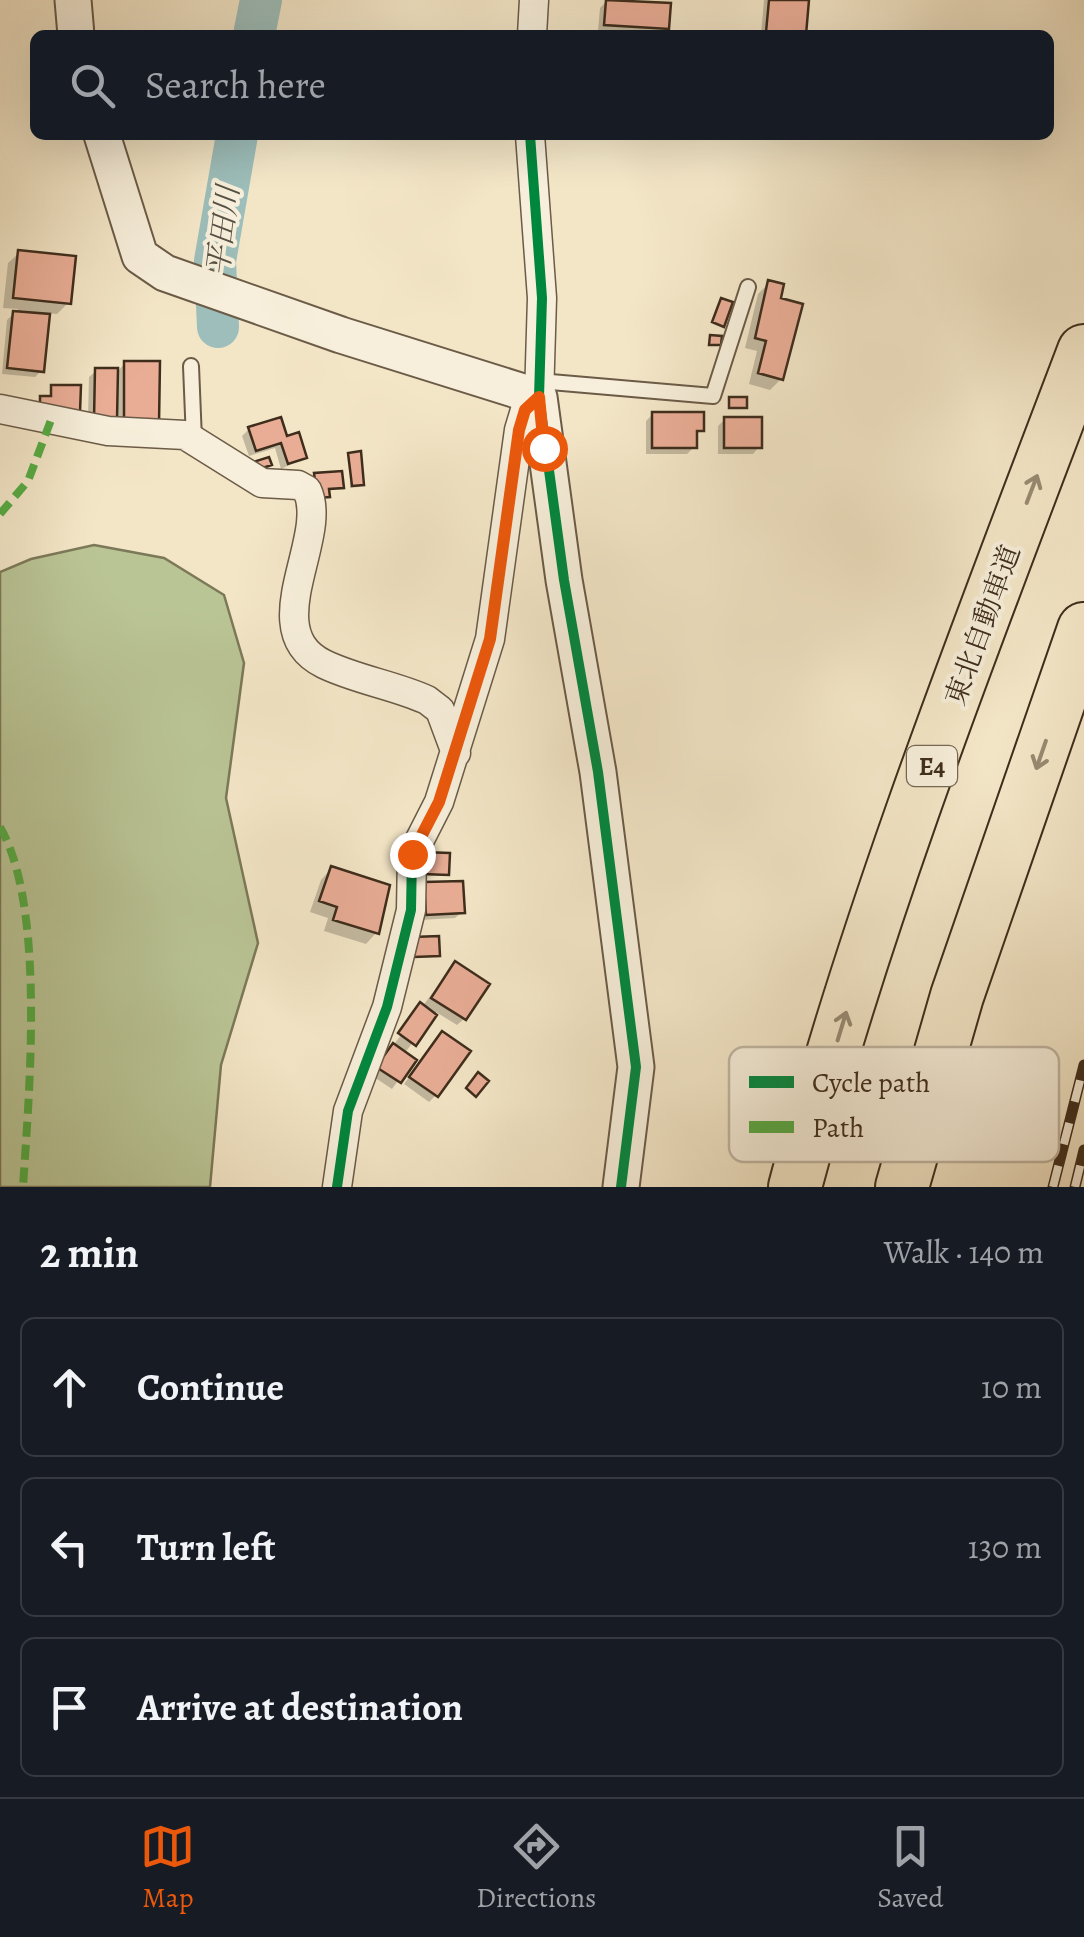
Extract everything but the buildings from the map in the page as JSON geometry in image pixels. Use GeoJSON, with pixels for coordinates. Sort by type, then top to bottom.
{"type":"FeatureCollection","features":[{"type":"Feature","properties":{"kind":"highway","name":"東北自動車道"},"geometry":{"type":"LineString","coordinates":[[837,1047],[994,590],[1084,351]]}},
{"type":"Feature","properties":{"kind":"highway"},"geometry":{"type":"LineString","coordinates":[[942,1047],[1084,629]]}},
{"type":"Feature","properties":{"kind":"highway","name":"東北自動車道"},"geometry":{"type":"LineString","coordinates":[[794,1187],[802,1162]]}},
{"type":"Feature","properties":{"kind":"highway"},"geometry":{"type":"LineString","coordinates":[[902,1187],[909,1162]]}},
{"type":"Feature","properties":{"kind":"street"},"geometry":{"type":"LineString","coordinates":[[73,0],[76,30]]}},
{"type":"Feature","properties":{"kind":"street"},"geometry":{"type":"LineString","coordinates":[[534,0],[535,30]]}},
{"type":"Feature","properties":{"kind":"street"},"geometry":{"type":"LineString","coordinates":[[104,140],[140,256],[186,282],[539,389]]}},
{"type":"Feature","properties":{"kind":"street"},"geometry":{"type":"LineString","coordinates":[[530,140],[542,298],[539,389],[564,580],[601,790],[636,1067],[620,1187]]}},
{"type":"Feature","properties":{"kind":"street"},"geometry":{"type":"LineString","coordinates":[[337,1187],[348,1111],[387,1007],[411,910],[412,854],[439,802],[490,639],[519,430],[525,410],[539,389]]}},
{"type":"Feature","properties":{"kind":"street"},"geometry":{"type":"LineString","coordinates":[[0,409],[108,431],[185,435],[262,483],[298,485],[308,490],[310,527],[297,576],[296,614],[307,649],[321,663],[428,700],[440,710],[456,753]]}},
{"type":"Feature","properties":{"kind":"lane"},"geometry":{"type":"LineString","coordinates":[[539,389],[713,396],[748,287]]}},
{"type":"Feature","properties":{"kind":"lane"},"geometry":{"type":"LineString","coordinates":[[190,366],[194,441]]}},
{"type":"Feature","properties":{"kind":"green space"},"geometry":{"type":"Polygon","coordinates":[[[94,545],[164,558],[224,595],[244,663],[226,798],[258,943],[221,1065],[210,1187],[0,1187],[0,572],[31,559],[94,545]]]}},
{"type":"Feature","properties":{"kind":"waterway","name":"平田川"},"geometry":{"type":"LineString","coordinates":[[255,30],[261,0]]}},
{"type":"Feature","properties":{"kind":"waterway","name":"平田川"},"geometry":{"type":"LineString","coordinates":[[218,327],[215,261],[236,140]]}},
{"type":"Feature","properties":{"kind":"railway"},"geometry":{"type":"LineString","coordinates":[[1053,1187],[1084,1065]]}},
{"type":"Feature","properties":{"kind":"railway"},"geometry":{"type":"LineString","coordinates":[[1075,1187],[1084,1150]]}},
{"type":"Feature","properties":{"kind":"marked path"},"geometry":{"type":"LineString","coordinates":[[0,514],[28,481],[51,420]]}},
{"type":"Feature","properties":{"kind":"marked path"},"geometry":{"type":"LineString","coordinates":[[0,827],[24,904],[29,952],[30,1053],[23,1187]]}},
{"type":"Feature","properties":{"kind":"cycle path"},"geometry":{"type":"LineString","coordinates":[[530,140],[542,298],[539,397],[564,580],[598,772],[636,1067],[621,1187]]}},
{"type":"Feature","properties":{"kind":"cycle path"},"geometry":{"type":"LineString","coordinates":[[337,1187],[348,1111],[387,1007],[411,910],[412,855],[439,802],[490,639],[519,430],[525,410],[539,397]]}},
{"type":"Feature","properties":{"kind":"route"},"geometry":{"type":"LineString","coordinates":[[412,854],[439,802],[490,639],[519,430],[525,410],[539,397],[544,448]]}}]}
